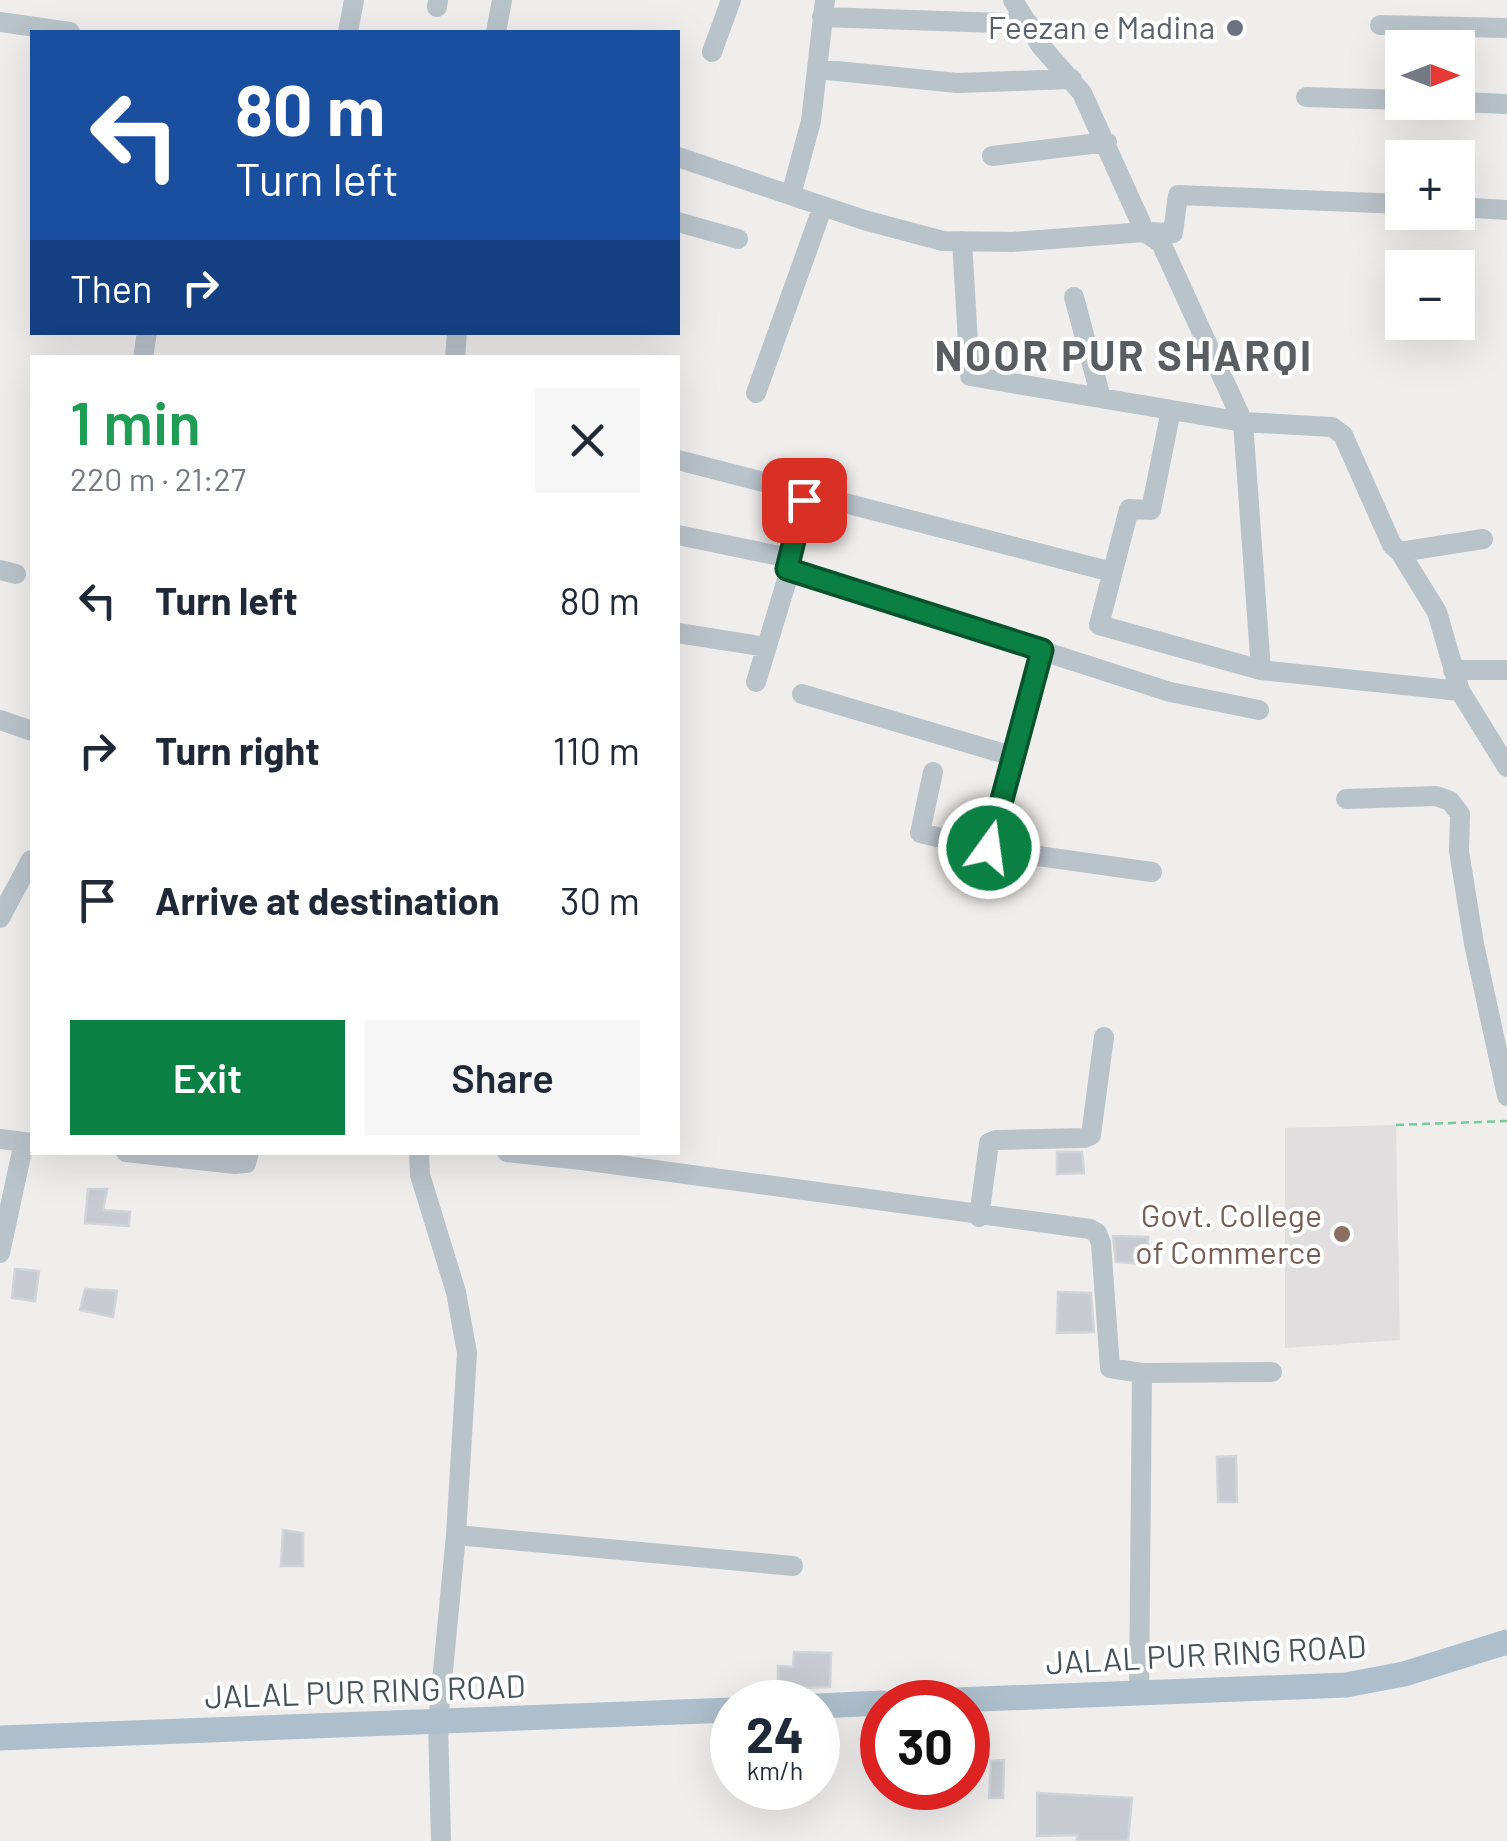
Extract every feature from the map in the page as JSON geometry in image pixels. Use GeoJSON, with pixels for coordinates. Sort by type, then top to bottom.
{"type":"FeatureCollection","features":[{"type":"Feature","properties":{"kind":"main road","name":"JALAL PUR RING ROAD"},"geometry":{"type":"LineString","coordinates":[[990,1699],[1346,1685],[1404,1674],[1507,1642]]}},
{"type":"Feature","properties":{"kind":"main road","name":"JALAL PUR RING ROAD"},"geometry":{"type":"LineString","coordinates":[[0,1738],[710,1711]]}},
{"type":"Feature","properties":{"kind":"street"},"geometry":{"type":"LineString","coordinates":[[348,30],[354,0]]}},
{"type":"Feature","properties":{"kind":"street"},"geometry":{"type":"LineString","coordinates":[[496,30],[502,0]]}},
{"type":"Feature","properties":{"kind":"street"},"geometry":{"type":"LineString","coordinates":[[712,52],[731,0]]}},
{"type":"Feature","properties":{"kind":"street"},"geometry":{"type":"LineString","coordinates":[[792,196],[811,122],[824,8],[1020,8],[1041,46],[1072,80],[1106,142],[1145,232],[1161,244],[1243,422],[1261,670]]}},
{"type":"Feature","properties":{"kind":"street"},"geometry":{"type":"LineString","coordinates":[[0,22],[56,30]]}},
{"type":"Feature","properties":{"kind":"street"},"geometry":{"type":"LineString","coordinates":[[1380,25],[1507,28]]}},
{"type":"Feature","properties":{"kind":"street"},"geometry":{"type":"LineString","coordinates":[[818,70],[957,84],[1072,80]]}},
{"type":"Feature","properties":{"kind":"street"},"geometry":{"type":"LineString","coordinates":[[1306,97],[1385,99]]}},
{"type":"Feature","properties":{"kind":"street"},"geometry":{"type":"LineString","coordinates":[[1475,103],[1507,104]]}},
{"type":"Feature","properties":{"kind":"street"},"geometry":{"type":"LineString","coordinates":[[992,156],[1106,142]]}},
{"type":"Feature","properties":{"kind":"street"},"geometry":{"type":"LineString","coordinates":[[680,158],[943,241],[1012,242],[1175,232],[1178,196],[1385,203]]}},
{"type":"Feature","properties":{"kind":"street"},"geometry":{"type":"LineString","coordinates":[[756,393],[823,206]]}},
{"type":"Feature","properties":{"kind":"street"},"geometry":{"type":"LineString","coordinates":[[1475,208],[1507,210]]}},
{"type":"Feature","properties":{"kind":"street"},"geometry":{"type":"LineString","coordinates":[[680,223],[738,239]]}},
{"type":"Feature","properties":{"kind":"street"},"geometry":{"type":"LineString","coordinates":[[962,241],[970,376],[1243,422],[1332,426],[1338,430],[1392,545],[1437,612],[1457,681],[1507,767]]}},
{"type":"Feature","properties":{"kind":"street"},"geometry":{"type":"LineString","coordinates":[[1074,296],[1101,398]]}},
{"type":"Feature","properties":{"kind":"street"},"geometry":{"type":"LineString","coordinates":[[1171,410],[1152,510],[1129,509],[1099,625],[1261,670],[1457,681],[1507,670]]}},
{"type":"Feature","properties":{"kind":"street"},"geometry":{"type":"LineString","coordinates":[[680,461],[1112,572]]}},
{"type":"Feature","properties":{"kind":"street"},"geometry":{"type":"LineString","coordinates":[[756,682],[806,496]]}},
{"type":"Feature","properties":{"kind":"street"},"geometry":{"type":"LineString","coordinates":[[680,536],[789,564],[1170,692],[1259,710]]}},
{"type":"Feature","properties":{"kind":"street"},"geometry":{"type":"LineString","coordinates":[[1400,552],[1483,539]]}},
{"type":"Feature","properties":{"kind":"street"},"geometry":{"type":"LineString","coordinates":[[680,634],[766,648]]}},
{"type":"Feature","properties":{"kind":"street"},"geometry":{"type":"LineString","coordinates":[[989,848],[1042,650]]}},
{"type":"Feature","properties":{"kind":"street"},"geometry":{"type":"LineString","coordinates":[[802,694],[1012,756]]}},
{"type":"Feature","properties":{"kind":"street"},"geometry":{"type":"LineString","coordinates":[[0,720],[30,730]]}},
{"type":"Feature","properties":{"kind":"street"},"geometry":{"type":"LineString","coordinates":[[934,772],[920,833],[989,848],[1152,872]]}},
{"type":"Feature","properties":{"kind":"street"},"geometry":{"type":"LineString","coordinates":[[1346,799],[1436,796],[1450,801],[1460,814],[1459,852],[1474,944],[1507,1096]]}},
{"type":"Feature","properties":{"kind":"street"},"geometry":{"type":"LineString","coordinates":[[0,918],[30,862]]}},
{"type":"Feature","properties":{"kind":"street"},"geometry":{"type":"LineString","coordinates":[[980,1216],[989,1143],[1091,1135],[1104,1037]]}},
{"type":"Feature","properties":{"kind":"street"},"geometry":{"type":"LineString","coordinates":[[0,1139],[28,1142],[0,1253]]}},
{"type":"Feature","properties":{"kind":"street"},"geometry":{"type":"LineString","coordinates":[[189,1156],[246,1164],[248,1155]]}},
{"type":"Feature","properties":{"kind":"street"},"geometry":{"type":"LineString","coordinates":[[419,1155],[420,1176],[456,1292],[467,1353],[456,1535],[438,1722],[441,1841]]}},
{"type":"Feature","properties":{"kind":"street"},"geometry":{"type":"LineString","coordinates":[[583,1156],[1090,1229],[1097,1233],[1101,1243],[1107,1364],[1114,1370],[1272,1372]]}},
{"type":"Feature","properties":{"kind":"street"},"geometry":{"type":"LineString","coordinates":[[1139,1693],[1142,1373]]}},
{"type":"Feature","properties":{"kind":"street"},"geometry":{"type":"LineString","coordinates":[[456,1535],[793,1566]]}},
{"type":"Feature","properties":{"kind":"path"},"geometry":{"type":"LineString","coordinates":[[1396,1125],[1507,1121]]}},
{"type":"Feature","properties":{"kind":"shaded area","name":"Govt. College of Commerce"},"geometry":{"type":"Polygon","coordinates":[[[1396,1125],[1400,1340],[1285,1348],[1285,1128],[1396,1125]]]}},
{"type":"Feature","properties":{"kind":"building"},"geometry":{"type":"Polygon","coordinates":[[[1057,1152],[1082,1152],[1084,1173],[1057,1174],[1057,1152]]]}},
{"type":"Feature","properties":{"kind":"building"},"geometry":{"type":"Polygon","coordinates":[[[88,1189],[107,1189],[103,1210],[130,1212],[129,1226],[85,1223],[88,1189]]]}},
{"type":"Feature","properties":{"kind":"building"},"geometry":{"type":"Polygon","coordinates":[[[1113,1236],[1148,1237],[1148,1264],[1116,1262],[1113,1236]]]}},
{"type":"Feature","properties":{"kind":"building"},"geometry":{"type":"Polygon","coordinates":[[[15,1269],[39,1271],[35,1301],[12,1298],[15,1269]]]}},
{"type":"Feature","properties":{"kind":"building"},"geometry":{"type":"Polygon","coordinates":[[[85,1289],[117,1291],[113,1317],[80,1310],[85,1289]]]}},
{"type":"Feature","properties":{"kind":"building"},"geometry":{"type":"Polygon","coordinates":[[[1058,1292],[1091,1293],[1094,1332],[1057,1333],[1058,1292]]]}},
{"type":"Feature","properties":{"kind":"building"},"geometry":{"type":"Polygon","coordinates":[[[1236,1456],[1237,1502],[1218,1502],[1217,1457],[1236,1456]]]}},
{"type":"Feature","properties":{"kind":"building"},"geometry":{"type":"Polygon","coordinates":[[[283,1530],[303,1533],[303,1566],[281,1566],[283,1530]]]}},
{"type":"Feature","properties":{"kind":"building"},"geometry":{"type":"Polygon","coordinates":[[[794,1652],[831,1653],[830,1680],[778,1680],[778,1666],[793,1667],[794,1652]]]}},
{"type":"Feature","properties":{"kind":"building"},"geometry":{"type":"Polygon","coordinates":[[[1004,1760],[1003,1798],[990,1798],[991,1761],[1004,1760]]]}},
{"type":"Feature","properties":{"kind":"building"},"geometry":{"type":"Polygon","coordinates":[[[1037,1793],[1132,1798],[1128,1841],[1077,1841],[1077,1835],[1037,1836],[1037,1793]]]}},
{"type":"Feature","properties":{"kind":"place","name":"Feezan e Madina"},"geometry":{"type":"Point","coordinates":[1235,28]}},
{"type":"Feature","properties":{"kind":"place","name":"Govt. College of Commerce"},"geometry":{"type":"Point","coordinates":[1342,1234]}},
{"type":"Feature","properties":{"kind":"district","name":"NOOR PUR SHARQI"},"geometry":{"type":"Point","coordinates":[1124,356]}},
{"type":"Feature","properties":{"kind":"route"},"geometry":{"type":"LineString","coordinates":[[804,500],[787,569],[1042,650],[989,848]]}}]}
